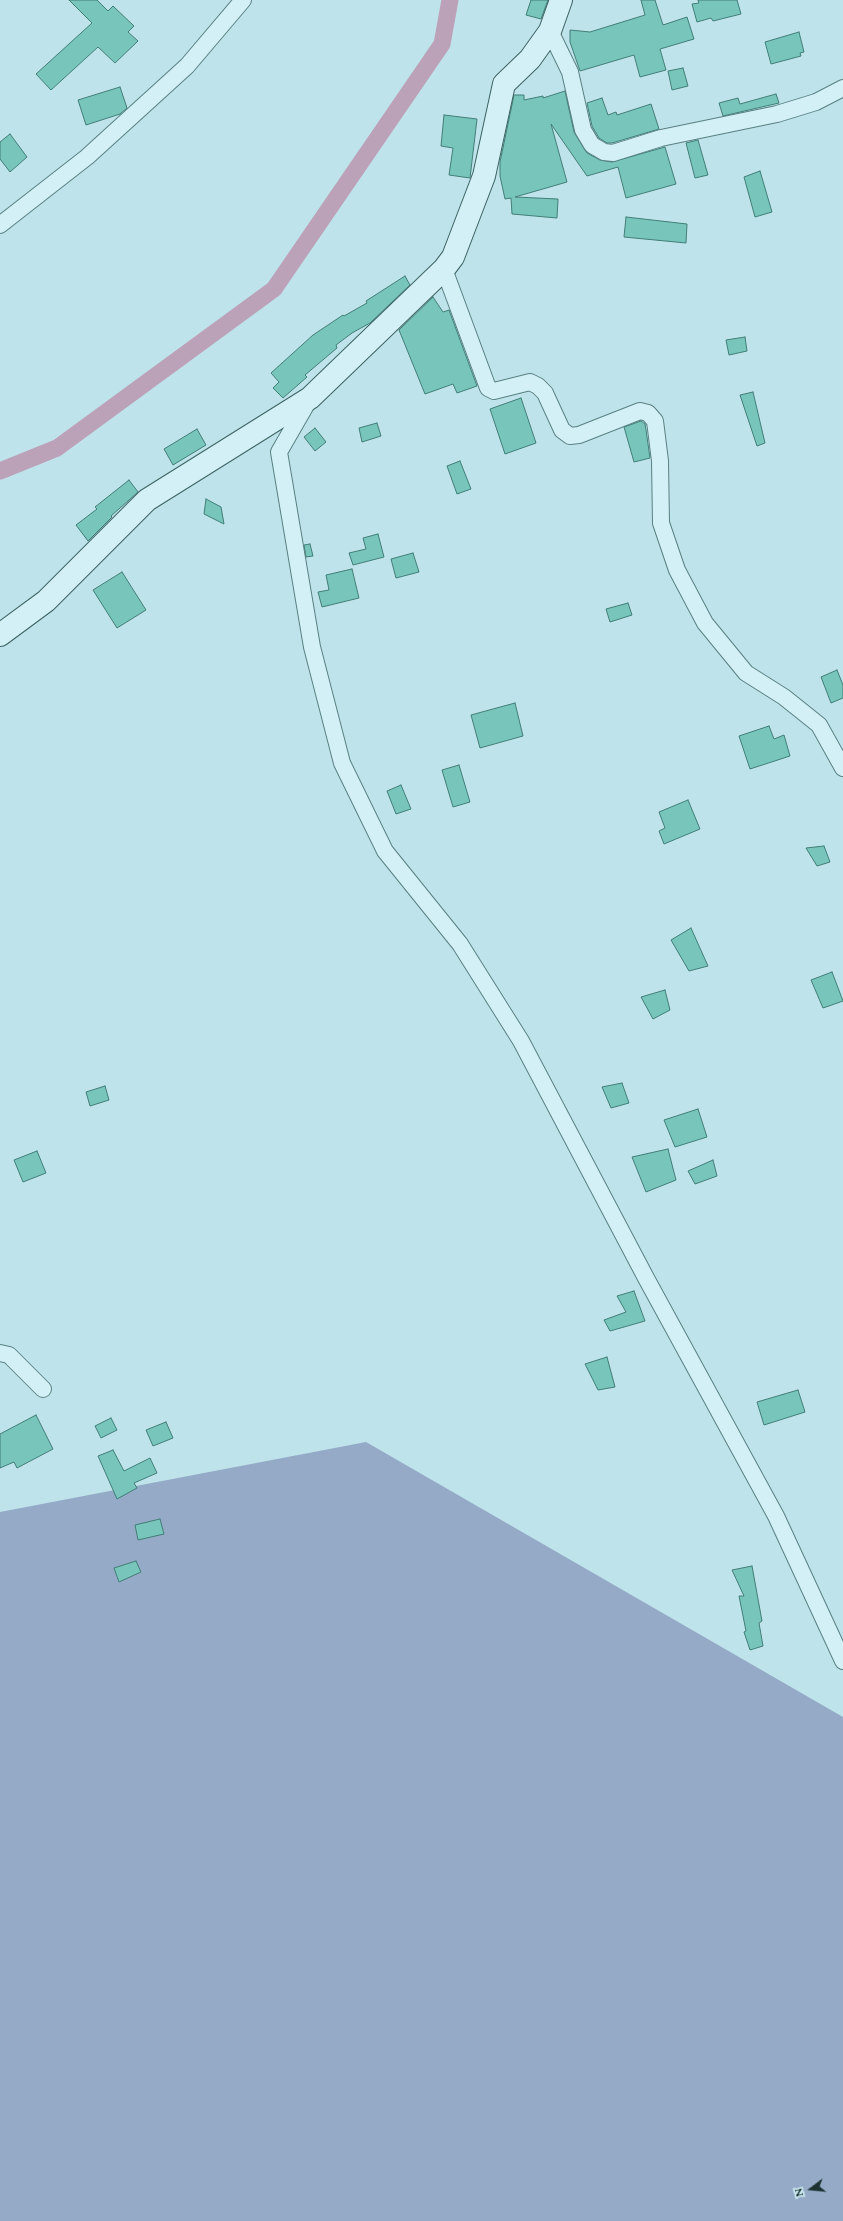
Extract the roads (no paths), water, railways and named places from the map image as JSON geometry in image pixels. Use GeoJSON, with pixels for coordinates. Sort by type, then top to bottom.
{"type":"FeatureCollection","features":[{"type":"Feature","properties":{"kind":"street"},"geometry":{"type":"LineString","coordinates":[[0,225],[87,157],[187,66],[243,0]]}},
{"type":"Feature","properties":{"kind":"street"},"geometry":{"type":"LineString","coordinates":[[0,635],[46,602],[147,500],[310,398],[444,269],[453,257],[484,176],[504,84],[530,59],[550,31],[561,0]]}},
{"type":"Feature","properties":{"kind":"street"},"geometry":{"type":"LineString","coordinates":[[550,31],[570,72],[583,130],[592,145],[604,152],[613,153],[661,138],[777,114],[816,102],[843,88]]}},
{"type":"Feature","properties":{"kind":"street"},"geometry":{"type":"LineString","coordinates":[[444,269],[488,388],[494,391],[530,382],[538,386],[545,393],[562,430],[570,436],[579,435],[640,411],[648,413],[655,421],[660,461],[661,523],[677,570],[705,623],[746,673],[784,697],[819,725],[843,768]]}},
{"type":"Feature","properties":{"kind":"street"},"geometry":{"type":"LineString","coordinates":[[310,398],[279,452],[312,647],[342,762],[385,851],[460,944],[521,1041],[642,1271],[776,1516],[843,1661]]}},
{"type":"Feature","properties":{"kind":"street"},"geometry":{"type":"LineString","coordinates":[[0,1353],[9,1355],[43,1389]]}},
{"type":"Feature","properties":{"kind":"waterway"},"geometry":{"type":"LineString","coordinates":[[0,471],[57,448],[274,289],[442,44],[450,0]]}}]}
